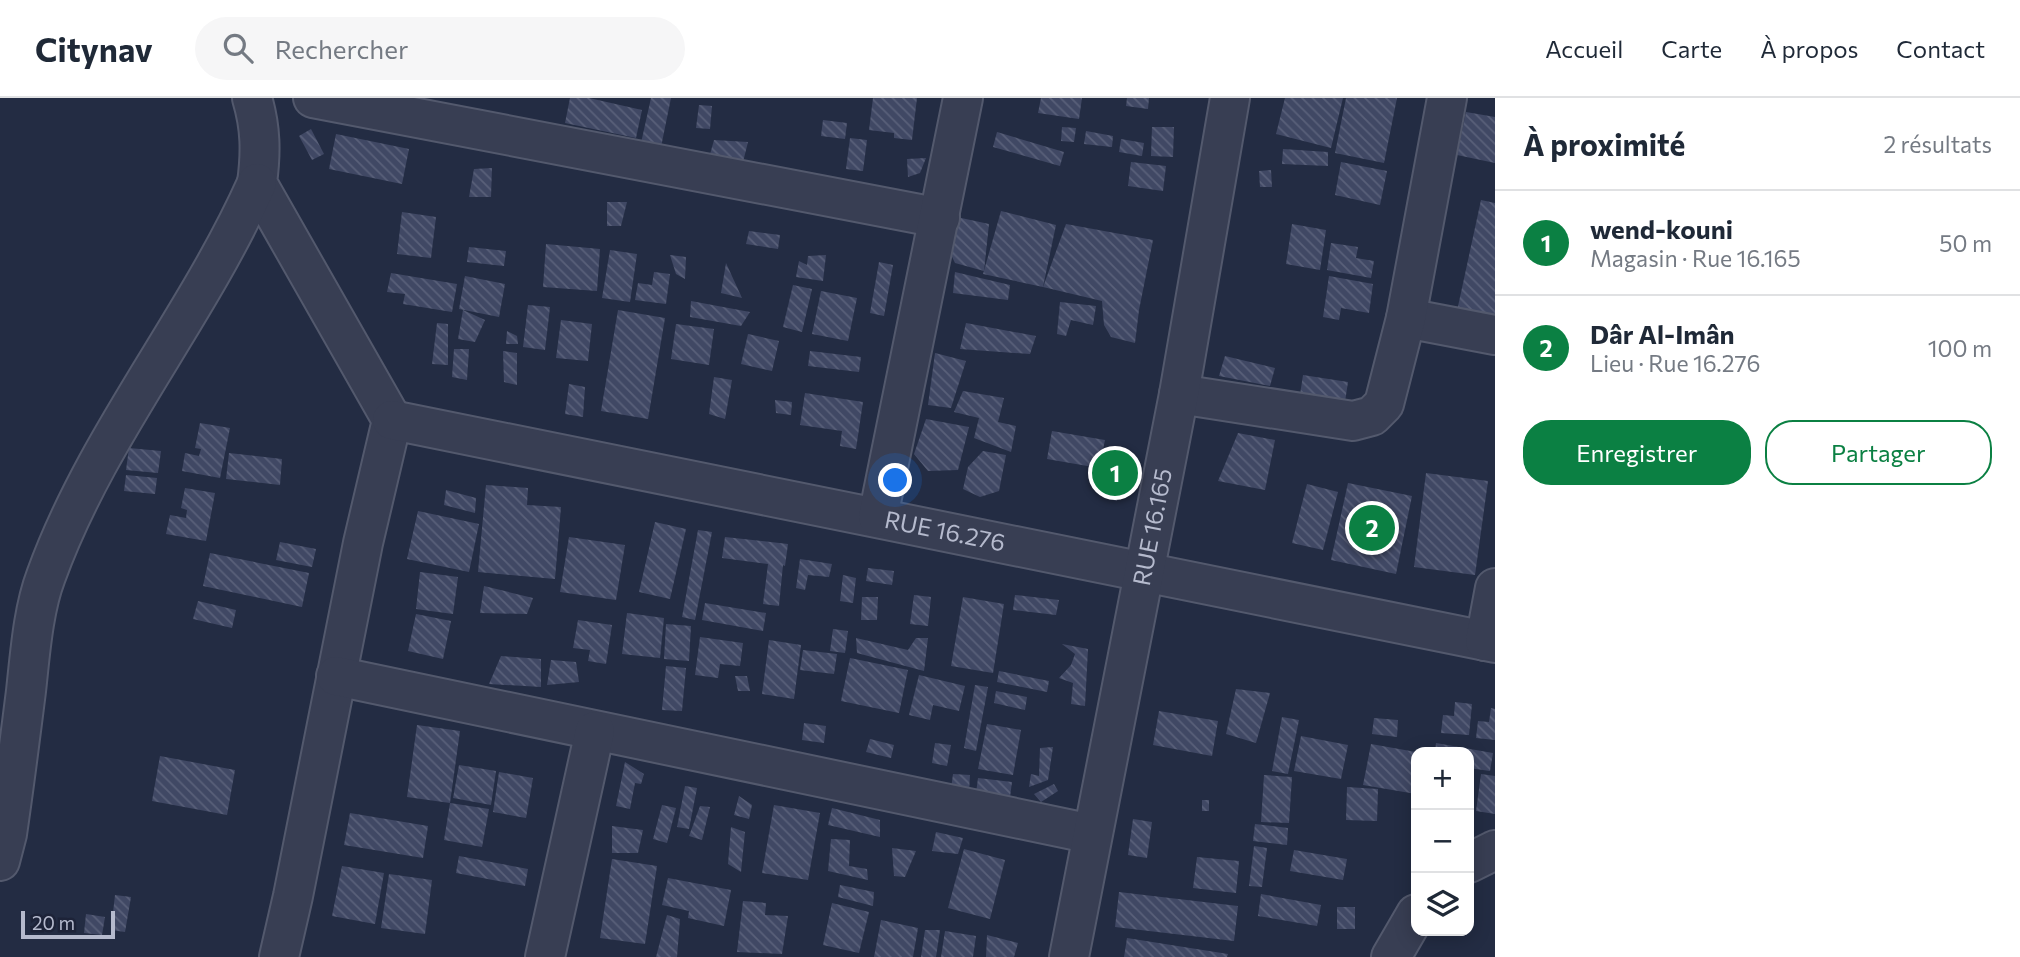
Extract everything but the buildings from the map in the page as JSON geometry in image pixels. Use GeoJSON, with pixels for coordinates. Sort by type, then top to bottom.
{"type":"FeatureCollection","features":[{"type":"Feature","properties":{"kind":"street"},"geometry":{"type":"LineString","coordinates":[[0,861],[7,834],[31,646],[44,579],[75,502],[199,296],[241,219],[257,183],[261,153],[259,120],[252,98]]}},
{"type":"Feature","properties":{"kind":"street"},"geometry":{"type":"LineString","coordinates":[[313,98],[940,218]]}},
{"type":"Feature","properties":{"kind":"street"},"geometry":{"type":"LineString","coordinates":[[878,517],[963,98]]}},
{"type":"Feature","properties":{"kind":"street","name":"RUE 16.165"},"geometry":{"type":"LineString","coordinates":[[1069,957],[1179,394],[1230,98]]}},
{"type":"Feature","properties":{"kind":"street"},"geometry":{"type":"LineString","coordinates":[[1179,394],[1353,421],[1372,415],[1384,404],[1406,318],[1447,98]]}},
{"type":"Feature","properties":{"kind":"street"},"geometry":{"type":"LineString","coordinates":[[257,183],[392,420],[363,543],[279,957]]}},
{"type":"Feature","properties":{"kind":"street"},"geometry":{"type":"LineString","coordinates":[[1406,318],[1495,335]]}},
{"type":"Feature","properties":{"kind":"street","name":"RUE 16.276"},"geometry":{"type":"LineString","coordinates":[[392,420],[1490,642]]}},
{"type":"Feature","properties":{"kind":"street"},"geometry":{"type":"LineString","coordinates":[[1490,642],[1495,588]]}},
{"type":"Feature","properties":{"kind":"street"},"geometry":{"type":"LineString","coordinates":[[336,676],[1092,834]]}},
{"type":"Feature","properties":{"kind":"street"},"geometry":{"type":"LineString","coordinates":[[545,957],[595,731]]}},
{"type":"Feature","properties":{"kind":"street"},"geometry":{"type":"LineString","coordinates":[[1474,860],[1495,850]]}},
{"type":"Feature","properties":{"kind":"street"},"geometry":{"type":"LineString","coordinates":[[1391,957],[1411,923]]}},
{"type":"Feature","properties":{"kind":"place","name":"wend-kouni"},"geometry":{"type":"Point","coordinates":[1115,473]}},
{"type":"Feature","properties":{"kind":"place","name":"Dâr Al-Imân"},"geometry":{"type":"Point","coordinates":[1372,528]}}]}
